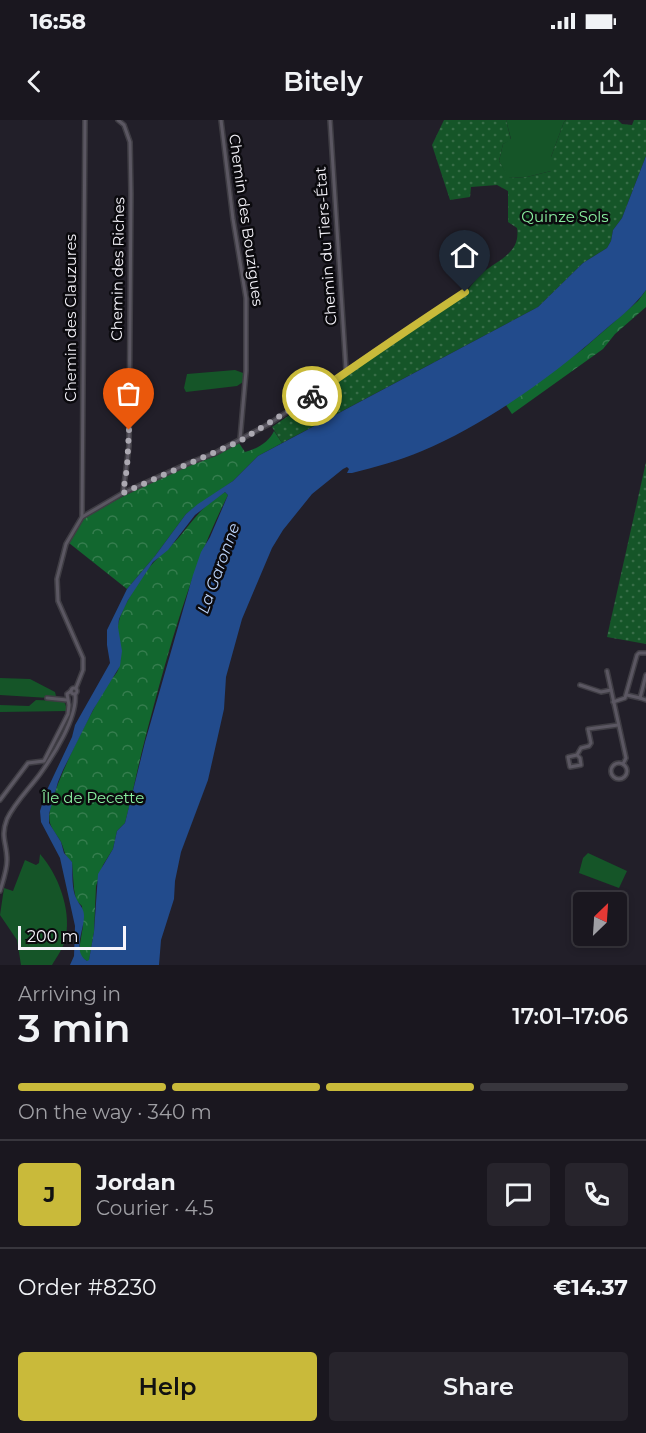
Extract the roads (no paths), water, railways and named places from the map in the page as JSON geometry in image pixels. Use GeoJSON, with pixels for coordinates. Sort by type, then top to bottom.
{"type":"FeatureCollection","features":[{"type":"Feature","properties":{"kind":"street","name":"Chemin des Clauzures"},"geometry":{"type":"LineString","coordinates":[[82,517],[85,120]]}},
{"type":"Feature","properties":{"kind":"street","name":"Chemin des Riches"},"geometry":{"type":"LineString","coordinates":[[118,120],[124,125],[130,142],[131,194],[129,446],[123,493]]}},
{"type":"Feature","properties":{"kind":"street","name":"Chemin des Bouzigues"},"geometry":{"type":"LineString","coordinates":[[221,120],[233,219],[246,298],[246,371],[240,441]]}},
{"type":"Feature","properties":{"kind":"street","name":"Chemin du Tiers-État"},"geometry":{"type":"LineString","coordinates":[[330,120],[346,370]]}},
{"type":"Feature","properties":{"kind":"street"},"geometry":{"type":"LineString","coordinates":[[0,800],[28,763],[44,761],[68,714],[67,694],[76,688],[83,670],[83,658],[58,601],[57,579],[66,544],[82,517],[123,493],[240,441],[290,411],[346,370],[365,360],[465,292]]}},
{"type":"Feature","properties":{"kind":"street"},"geometry":{"type":"LineString","coordinates":[[242,431],[248,436]]}},
{"type":"Feature","properties":{"kind":"street"},"geometry":{"type":"LineString","coordinates":[[613,702],[627,695],[639,653],[646,653]]}},
{"type":"Feature","properties":{"kind":"street"},"geometry":{"type":"LineString","coordinates":[[607,671],[626,758],[623,764]]}},
{"type":"Feature","properties":{"kind":"street"},"geometry":{"type":"LineString","coordinates":[[640,698],[646,675]]}},
{"type":"Feature","properties":{"kind":"street"},"geometry":{"type":"LineString","coordinates":[[580,685],[601,692],[611,690]]}},
{"type":"Feature","properties":{"kind":"street"},"geometry":{"type":"LineString","coordinates":[[0,891],[7,863],[2,837],[6,822],[15,805],[40,774],[61,739],[74,709],[73,692]]}},
{"type":"Feature","properties":{"kind":"street"},"geometry":{"type":"LineString","coordinates":[[627,695],[646,700]]}},
{"type":"Feature","properties":{"kind":"street"},"geometry":{"type":"LineString","coordinates":[[47,699],[67,700]]}},
{"type":"Feature","properties":{"kind":"street"},"geometry":{"type":"LineString","coordinates":[[577,755],[581,765],[570,767],[568,757],[577,755],[581,748],[591,743],[588,729],[618,724]]}},
{"type":"Feature","properties":{"kind":"street"},"geometry":{"type":"LineString","coordinates":[[615,764],[623,764],[626,768],[625,776],[621,778],[613,776],[611,772],[615,764]]}},
{"type":"Feature","properties":{"kind":"water","name":"La Garonne"},"geometry":{"type":"Polygon","coordinates":[[[646,156],[646,290],[636,302],[581,351],[538,384],[469,428],[396,461],[352,473],[347,473],[349,469],[347,467],[343,469],[312,494],[283,530],[272,548],[242,619],[226,677],[224,709],[208,780],[181,852],[174,899],[161,940],[159,965],[70,965],[74,956],[75,926],[60,858],[41,822],[40,811],[75,725],[110,663],[107,630],[127,589],[186,514],[233,481],[258,456],[538,307],[583,263],[607,248],[613,230],[622,218],[646,156]],[[225,492],[195,515],[168,550],[153,562],[128,600],[119,619],[118,627],[122,651],[120,666],[93,710],[58,782],[49,814],[49,823],[61,842],[64,853],[72,862],[74,891],[84,913],[79,946],[80,952],[87,961],[94,932],[98,874],[113,849],[117,831],[125,823],[145,742],[193,575],[201,552],[228,495],[225,492]]]}},
{"type":"Feature","properties":{"kind":"park label","name":"Quinze Sols"},"geometry":{"type":"Point","coordinates":[565,217]}},
{"type":"Feature","properties":{"kind":"park label","name":"Île de Pecette"},"geometry":{"type":"Point","coordinates":[93,798]}}]}
